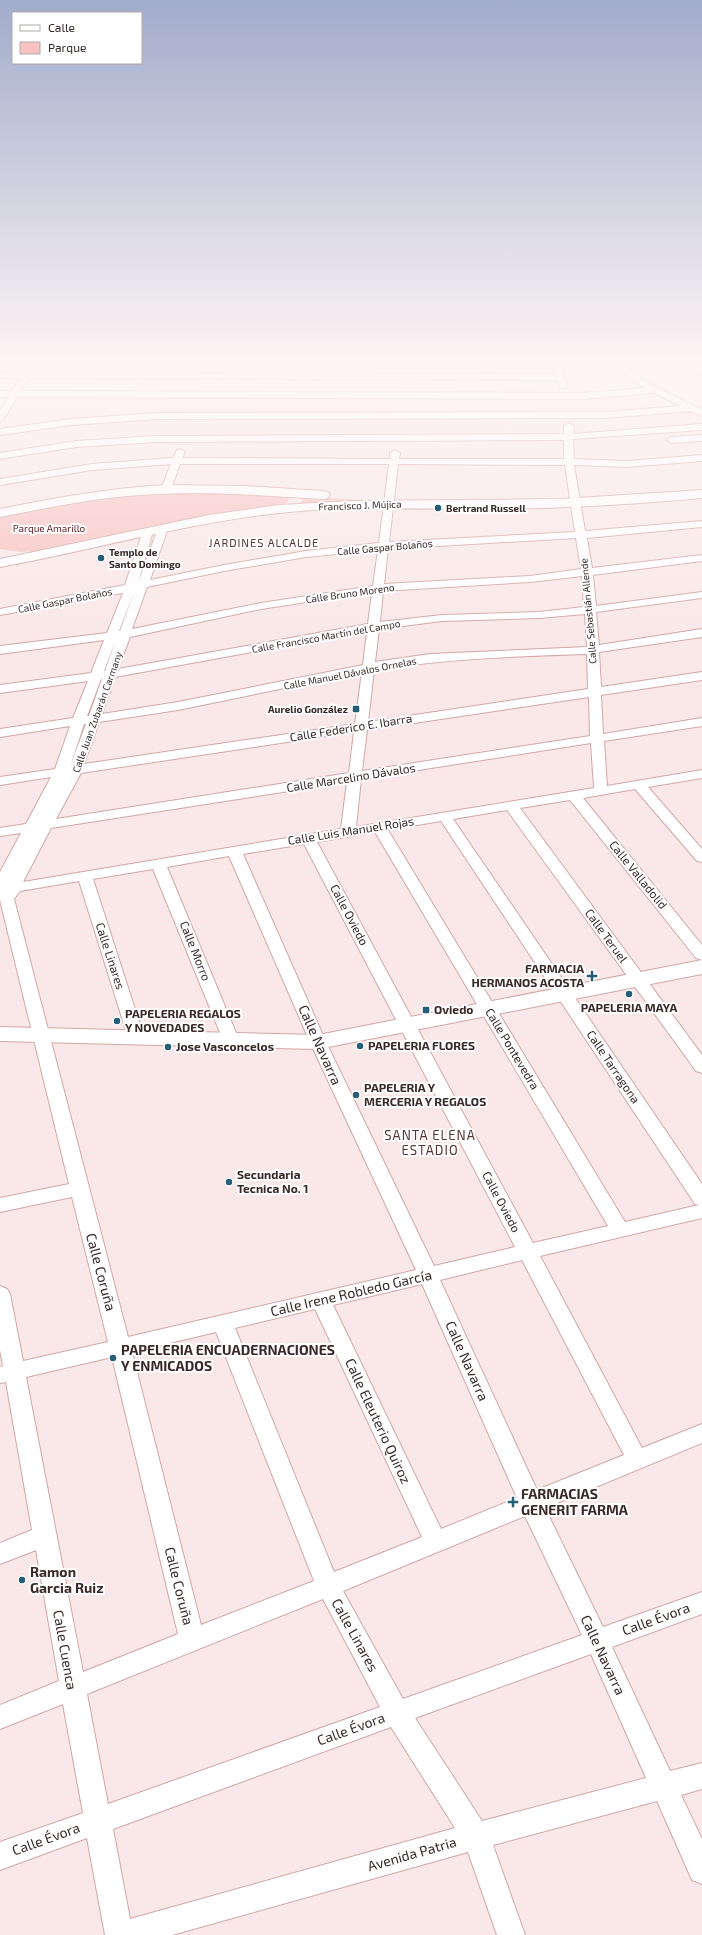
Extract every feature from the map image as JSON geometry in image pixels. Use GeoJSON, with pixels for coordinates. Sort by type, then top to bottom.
{"type":"FeatureCollection","features":[{"type":"Feature","properties":{"kind":"street"},"geometry":{"type":"LineString","coordinates":[[0,456],[22,452]]}},
{"type":"Feature","properties":{"kind":"street"},"geometry":{"type":"LineString","coordinates":[[174,487],[186,452]]}},
{"type":"Feature","properties":{"kind":"street"},"geometry":{"type":"LineString","coordinates":[[348,832],[395,452]]}},
{"type":"Feature","properties":{"kind":"street","name":"Calle Sebastián Allende"},"geometry":{"type":"LineString","coordinates":[[569,452],[573,501],[586,573],[592,650],[596,739],[601,791]]}},
{"type":"Feature","properties":{"kind":"street"},"geometry":{"type":"LineString","coordinates":[[0,482],[92,467],[182,464],[394,462],[570,462],[627,464],[702,458]]}},
{"type":"Feature","properties":{"kind":"street"},"geometry":{"type":"LineString","coordinates":[[2,513],[96,495],[174,487],[281,492],[389,501]]}},
{"type":"Feature","properties":{"kind":"street"},"geometry":{"type":"LineString","coordinates":[[573,501],[702,491]]}},
{"type":"Feature","properties":{"kind":"street"},"geometry":{"type":"LineString","coordinates":[[278,509],[293,505],[297,500],[291,494],[281,492]]}},
{"type":"Feature","properties":{"kind":"street","name":"Francisco J. Mújica"},"geometry":{"type":"LineString","coordinates":[[0,563],[43,555],[163,528],[221,517],[278,509],[389,501],[478,505],[702,494]]}},
{"type":"Feature","properties":{"kind":"street","name":"Calle Gaspar Bolaños"},"geometry":{"type":"LineString","coordinates":[[0,612],[130,588],[224,568],[306,554],[383,546],[580,535],[702,524]]}},
{"type":"Feature","properties":{"kind":"street","name":"Calle Juan Zubarán Carmany"},"geometry":{"type":"LineString","coordinates":[[6,892],[47,825],[76,769],[112,674],[163,528]]}},
{"type":"Feature","properties":{"kind":"street","name":"Calle Juan Zubarán Carmany"},"geometry":{"type":"LineString","coordinates":[[6,892],[5,876],[61,772],[78,722],[130,588],[148,531]]}},
{"type":"Feature","properties":{"kind":"street"},"geometry":{"type":"LineString","coordinates":[[0,553],[14,556],[43,555]]}},
{"type":"Feature","properties":{"kind":"street","name":"Calle Bruno Moreno"},"geometry":{"type":"LineString","coordinates":[[0,650],[125,634],[261,606],[379,588],[530,579],[702,558]]}},
{"type":"Feature","properties":{"kind":"street","name":"Calle Francisco Martín del Campo"},"geometry":{"type":"LineString","coordinates":[[0,689],[112,674],[374,626],[442,618],[539,615],[702,595]]}},
{"type":"Feature","properties":{"kind":"street","name":"Calle Manuel Dávalos Ornelas"},"geometry":{"type":"LineString","coordinates":[[0,733],[178,706],[369,667],[438,658],[503,653],[592,650],[702,633]]}},
{"type":"Feature","properties":{"kind":"street","name":"Calle Federico E. Ibarra"},"geometry":{"type":"LineString","coordinates":[[0,781],[702,676]]}},
{"type":"Feature","properties":{"kind":"street","name":"Calle Marcelino Dávalos"},"geometry":{"type":"LineString","coordinates":[[0,832],[702,722]]}},
{"type":"Feature","properties":{"kind":"street","name":"Calle Luis Manuel Rojas"},"geometry":{"type":"LineString","coordinates":[[6,892],[158,863],[638,784],[701,776]]}},
{"type":"Feature","properties":{"kind":"street"},"geometry":{"type":"LineString","coordinates":[[638,784],[702,858]]}},
{"type":"Feature","properties":{"kind":"street","name":"Calle Valladolid"},"geometry":{"type":"LineString","coordinates":[[573,795],[702,955]]}},
{"type":"Feature","properties":{"kind":"street","name":"Calle Teruel"},"geometry":{"type":"LineString","coordinates":[[510,805],[702,1067]]}},
{"type":"Feature","properties":{"kind":"street","name":"Calle Tarragona"},"geometry":{"type":"LineString","coordinates":[[444,816],[702,1199]]}},
{"type":"Feature","properties":{"kind":"street","name":"Calle Pontevedra"},"geometry":{"type":"LineString","coordinates":[[379,827],[620,1230]]}},
{"type":"Feature","properties":{"kind":"street","name":"Calle Oviedo"},"geometry":{"type":"LineString","coordinates":[[308,838],[637,1459]]}},
{"type":"Feature","properties":{"kind":"street","name":"Calle Navarra"},"geometry":{"type":"LineString","coordinates":[[234,851],[318,1042],[428,1275],[531,1503],[597,1641],[702,1870]]}},
{"type":"Feature","properties":{"kind":"street","name":"Calle Morro"},"geometry":{"type":"LineString","coordinates":[[158,863],[231,1040]]}},
{"type":"Feature","properties":{"kind":"street","name":"Calle Linares"},"geometry":{"type":"LineString","coordinates":[[84,876],[136,1037]]}},
{"type":"Feature","properties":{"kind":"street","name":"Calle Coruña"},"geometry":{"type":"LineString","coordinates":[[6,892],[40,1035],[120,1347],[192,1640]]}},
{"type":"Feature","properties":{"kind":"street"},"geometry":{"type":"LineString","coordinates":[[0,1034],[318,1042],[702,967]]}},
{"type":"Feature","properties":{"kind":"street"},"geometry":{"type":"LineString","coordinates":[[0,1205],[79,1189]]}},
{"type":"Feature","properties":{"kind":"street","name":"Calle Irene Robledo García"},"geometry":{"type":"LineString","coordinates":[[7,1374],[702,1211]]}},
{"type":"Feature","properties":{"kind":"street","name":"Calle Cuenca"},"geometry":{"type":"LineString","coordinates":[[0,1294],[7,1374],[44,1536],[97,1821],[121,1935]]}},
{"type":"Feature","properties":{"kind":"street","name":"Calle Eleuterio Quiroz"},"geometry":{"type":"LineString","coordinates":[[321,1300],[436,1542]]}},
{"type":"Feature","properties":{"kind":"street","name":"Calle Linares"},"geometry":{"type":"LineString","coordinates":[[223,1323],[328,1586],[398,1712],[476,1836],[511,1935]]}},
{"type":"Feature","properties":{"kind":"street"},"geometry":{"type":"LineString","coordinates":[[0,1717],[328,1586],[702,1432]]}},
{"type":"Feature","properties":{"kind":"street"},"geometry":{"type":"LineString","coordinates":[[0,1554],[44,1536]]}},
{"type":"Feature","properties":{"kind":"street","name":"Calle Évora"},"geometry":{"type":"LineString","coordinates":[[0,1856],[702,1603]]}},
{"type":"Feature","properties":{"kind":"street","name":"Avenida Patria"},"geometry":{"type":"LineString","coordinates":[[121,1935],[476,1836],[702,1776]]}},
{"type":"Feature","properties":{"kind":"green space","name":"Parque Amarillo"},"geometry":{"type":"Polygon","coordinates":[[[170,492],[282,495],[287,497],[289,501],[283,505],[157,525],[39,551],[20,552],[0,549],[0,518],[105,497],[170,492]]]}},
{"type":"Feature","properties":{"kind":"green space"},"geometry":{"type":"Polygon","coordinates":[[[299,496],[364,500],[299,505],[302,501],[299,496]]]}},
{"type":"Feature","properties":{"kind":"place","name":"Bertrand Russell"},"geometry":{"type":"Point","coordinates":[438,508]}},
{"type":"Feature","properties":{"kind":"place","name":"Templo de Santo Domingo"},"geometry":{"type":"Point","coordinates":[101,558]}},
{"type":"Feature","properties":{"kind":"place","name":"Aurelio González"},"geometry":{"type":"Point","coordinates":[356,709]}},
{"type":"Feature","properties":{"kind":"place","name":"FARMACIA HERMANOS ACOSTA"},"geometry":{"type":"Point","coordinates":[592,976]}},
{"type":"Feature","properties":{"kind":"place","name":"PAPELERIA MAYA"},"geometry":{"type":"Point","coordinates":[629,994]}},
{"type":"Feature","properties":{"kind":"place","name":"Oviedo"},"geometry":{"type":"Point","coordinates":[426,1010]}},
{"type":"Feature","properties":{"kind":"place","name":"PAPELERIA REGALOS Y NOVEDADES"},"geometry":{"type":"Point","coordinates":[117,1021]}},
{"type":"Feature","properties":{"kind":"place","name":"PAPELERIA FLORES"},"geometry":{"type":"Point","coordinates":[360,1046]}},
{"type":"Feature","properties":{"kind":"place","name":"Jose Vasconcelos"},"geometry":{"type":"Point","coordinates":[168,1047]}},
{"type":"Feature","properties":{"kind":"place","name":"PAPELERIA Y MERCERIA Y REGALOS"},"geometry":{"type":"Point","coordinates":[356,1095]}},
{"type":"Feature","properties":{"kind":"place","name":"Secundaria Tecnica No. 1"},"geometry":{"type":"Point","coordinates":[229,1182]}},
{"type":"Feature","properties":{"kind":"place","name":"PAPELERIA ENCUADERNACIONES Y ENMICADOS"},"geometry":{"type":"Point","coordinates":[113,1358]}},
{"type":"Feature","properties":{"kind":"place","name":"FARMACIAS GENERIT FARMA"},"geometry":{"type":"Point","coordinates":[513,1502]}},
{"type":"Feature","properties":{"kind":"place","name":"Ramon Garcia Ruiz"},"geometry":{"type":"Point","coordinates":[22,1580]}},
{"type":"Feature","properties":{"kind":"district","name":"JARDINES ALCALDE"},"geometry":{"type":"Point","coordinates":[264,543]}},
{"type":"Feature","properties":{"kind":"district","name":"SANTA ELENA ESTADIO"},"geometry":{"type":"Point","coordinates":[430,1142]}}]}
